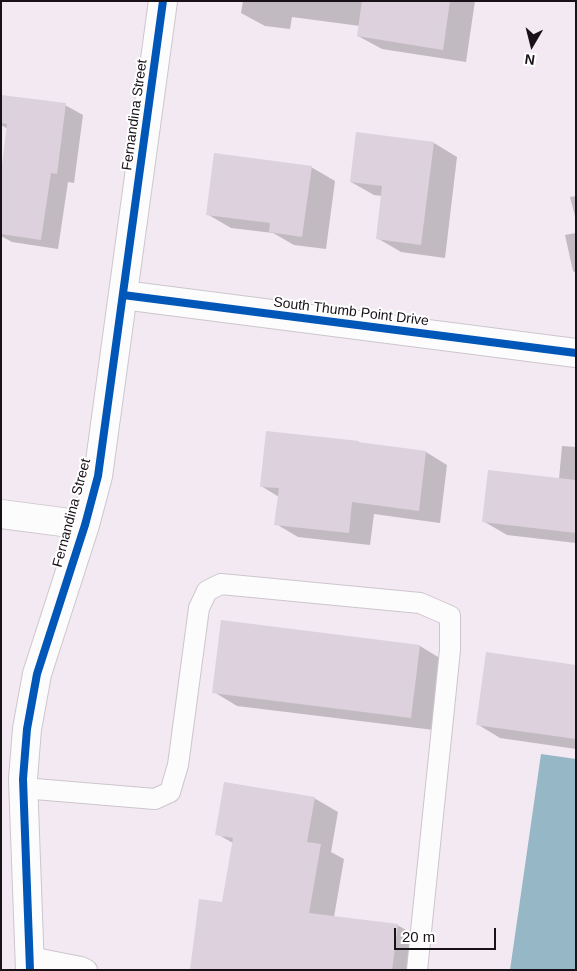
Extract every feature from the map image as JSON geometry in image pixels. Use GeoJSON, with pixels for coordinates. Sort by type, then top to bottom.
{"type":"FeatureCollection","features":[{"type":"Feature","properties":{"kind":"street","name":"Fernandina Street"},"geometry":{"type":"LineString","coordinates":[[30,963],[23,788],[27,729],[36,674],[85,525],[98,476],[163,1]]}},
{"type":"Feature","properties":{"kind":"street","name":"South Thumb Point Drive"},"geometry":{"type":"LineString","coordinates":[[123,295],[576,354]]}},
{"type":"Feature","properties":{"kind":"street"},"geometry":{"type":"LineString","coordinates":[[1,514],[85,525]]}},
{"type":"Feature","properties":{"kind":"lane"},"geometry":{"type":"LineString","coordinates":[[23,788],[155,799],[170,792],[178,765],[199,608],[207,592],[221,584],[420,603],[450,616],[450,650],[417,970]]}},
{"type":"Feature","properties":{"kind":"lane"},"geometry":{"type":"LineString","coordinates":[[30,963],[81,966],[87,970]]}},
{"type":"Feature","properties":{"kind":"water"},"geometry":{"type":"Polygon","coordinates":[[[541,754],[576,759],[576,970],[510,970],[541,754]]]}},
{"type":"Feature","properties":{"kind":"building"},"geometry":{"type":"Polygon","coordinates":[[[362,1],[450,1],[443,50],[357,36],[362,1]]]}},
{"type":"Feature","properties":{"kind":"building"},"geometry":{"type":"Polygon","coordinates":[[[1,95],[66,103],[57,174],[51,173],[41,240],[1,234],[1,174],[7,124],[1,123],[1,95]]]}},
{"type":"Feature","properties":{"kind":"building"},"geometry":{"type":"Polygon","coordinates":[[[356,132],[434,142],[421,245],[376,239],[382,186],[350,182],[356,132]]]}},
{"type":"Feature","properties":{"kind":"building"},"geometry":{"type":"Polygon","coordinates":[[[214,153],[312,166],[302,237],[269,232],[270,223],[206,215],[214,153]]]}},
{"type":"Feature","properties":{"kind":"building"},"geometry":{"type":"Polygon","coordinates":[[[266,431],[359,441],[426,451],[419,511],[352,502],[349,533],[274,525],[279,488],[260,487],[266,431]]]}},
{"type":"Feature","properties":{"kind":"building"},"geometry":{"type":"Polygon","coordinates":[[[488,470],[576,480],[576,533],[482,522],[488,470]]]}},
{"type":"Feature","properties":{"kind":"building"},"geometry":{"type":"Polygon","coordinates":[[[221,620],[420,645],[411,718],[212,693],[221,620]]]}},
{"type":"Feature","properties":{"kind":"building"},"geometry":{"type":"Polygon","coordinates":[[[486,652],[576,665],[576,739],[476,725],[486,652]]]}},
{"type":"Feature","properties":{"kind":"building"},"geometry":{"type":"Polygon","coordinates":[[[224,782],[315,797],[307,842],[321,844],[309,913],[398,924],[392,970],[190,970],[199,899],[222,902],[233,838],[215,835],[224,782]]]}},
{"type":"Feature","properties":{"kind":"cycle path"},"geometry":{"type":"LineString","coordinates":[[30,970],[23,779],[27,729],[37,674],[85,525],[98,476],[163,1]]}},
{"type":"Feature","properties":{"kind":"cycle path"},"geometry":{"type":"LineString","coordinates":[[123,295],[576,353]]}}]}
